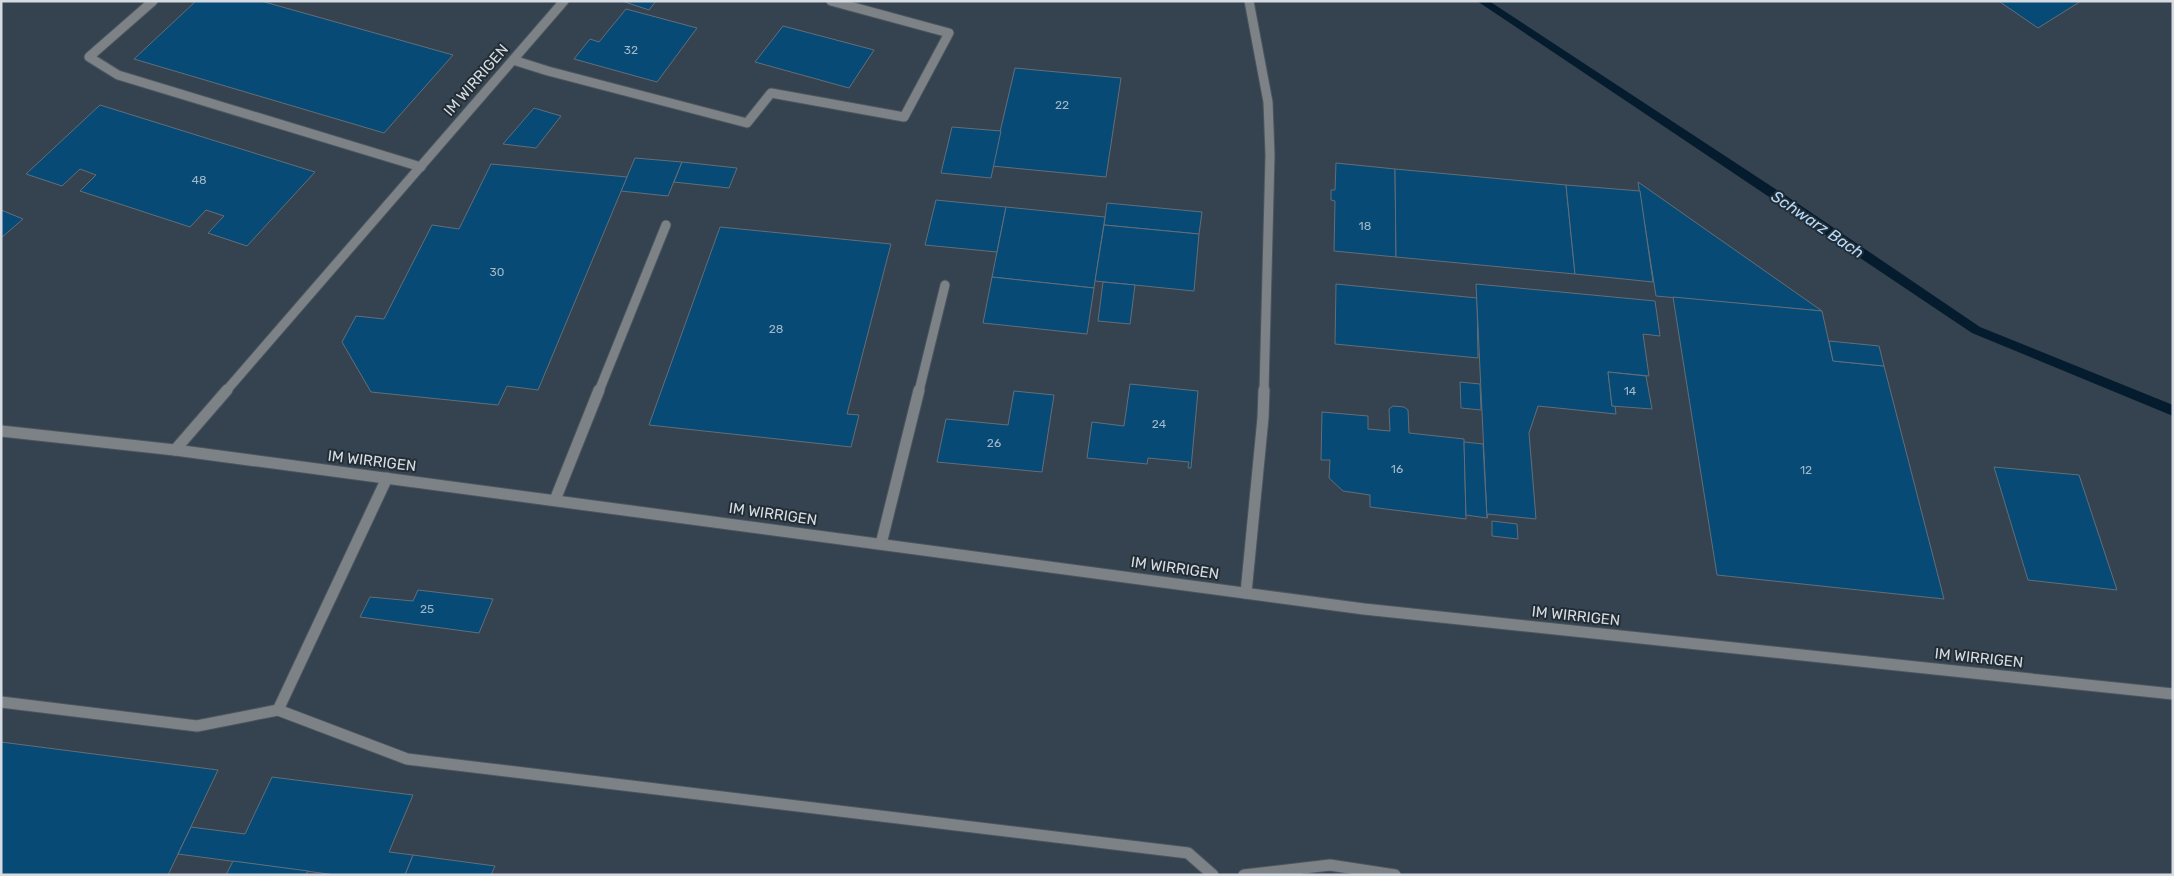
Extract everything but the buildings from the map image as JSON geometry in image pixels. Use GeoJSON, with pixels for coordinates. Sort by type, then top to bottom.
{"type":"FeatureCollection","features":[{"type":"Feature","properties":{"kind":"street"},"geometry":{"type":"LineString","coordinates":[[153,1],[89,57],[118,75],[420,167]]}},
{"type":"Feature","properties":{"kind":"street","name":"IM WIRRIGEN"},"geometry":{"type":"LineString","coordinates":[[175,450],[564,1]]}},
{"type":"Feature","properties":{"kind":"street"},"geometry":{"type":"LineString","coordinates":[[514,60],[548,71],[747,124],[771,93],[904,117],[949,33],[831,1]]}},
{"type":"Feature","properties":{"kind":"street"},"geometry":{"type":"LineString","coordinates":[[1246,593],[1264,418],[1270,155],[1268,102],[1249,1]]}},
{"type":"Feature","properties":{"kind":"street"},"geometry":{"type":"LineString","coordinates":[[555,500],[666,225]]}},
{"type":"Feature","properties":{"kind":"street"},"geometry":{"type":"LineString","coordinates":[[881,544],[945,285]]}},
{"type":"Feature","properties":{"kind":"street","name":"IM WIRRIGEN"},"geometry":{"type":"LineString","coordinates":[[1,431],[175,450],[1364,609],[2173,694]]}},
{"type":"Feature","properties":{"kind":"street"},"geometry":{"type":"LineString","coordinates":[[278,710],[387,478]]}},
{"type":"Feature","properties":{"kind":"street"},"geometry":{"type":"LineString","coordinates":[[1,702],[196,726],[278,710],[407,759],[1188,853],[1213,875]]}},
{"type":"Feature","properties":{"kind":"street"},"geometry":{"type":"LineString","coordinates":[[1244,875],[1330,865],[1395,875]]}},
{"type":"Feature","properties":{"kind":"shaded area"},"geometry":{"type":"Polygon","coordinates":[[[1,1],[2173,1],[2173,875],[1,875],[1,1]]]}},
{"type":"Feature","properties":{"kind":"waterway","name":"Schwarz Bach"},"geometry":{"type":"LineString","coordinates":[[1482,1],[1796,208],[1976,330],[2173,411]]}}]}
